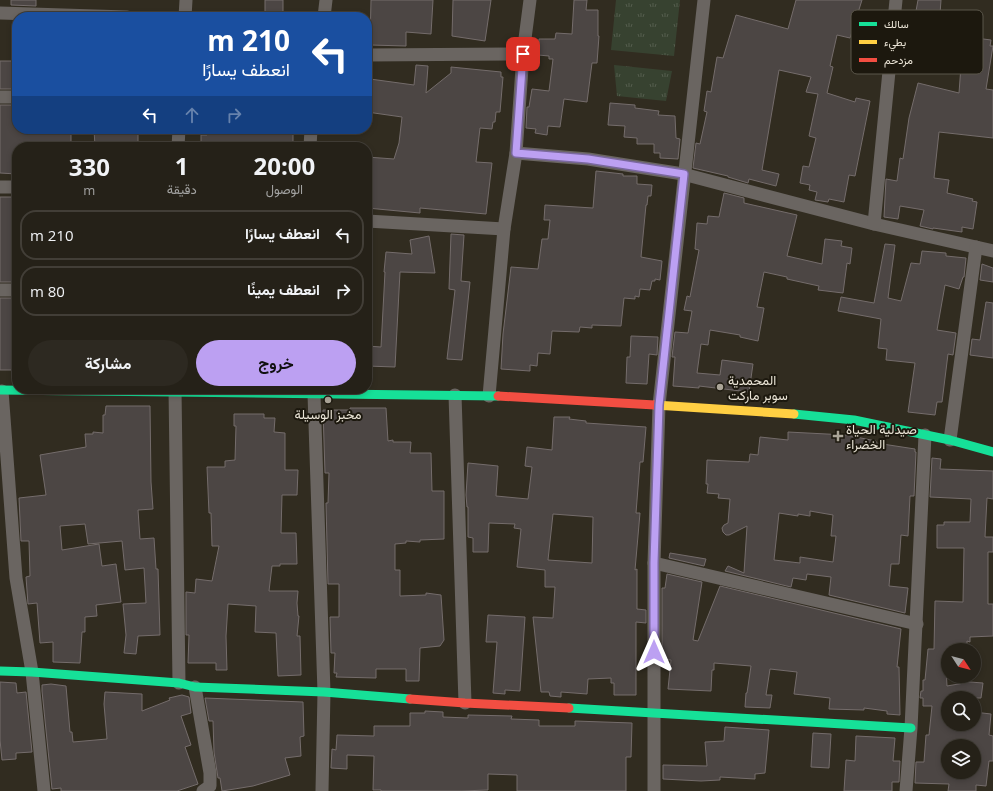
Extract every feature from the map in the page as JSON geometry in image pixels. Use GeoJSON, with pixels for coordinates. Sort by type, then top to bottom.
{"type":"FeatureCollection","features":[{"type":"Feature","properties":{"kind":"street"},"geometry":{"type":"LineString","coordinates":[[185,12],[186,0]]}},
{"type":"Feature","properties":{"kind":"street"},"geometry":{"type":"LineString","coordinates":[[325,12],[326,0]]}},
{"type":"Feature","properties":{"kind":"street"},"geometry":{"type":"LineString","coordinates":[[489,396],[504,229],[516,153],[523,54],[530,0]]}},
{"type":"Feature","properties":{"kind":"street"},"geometry":{"type":"LineString","coordinates":[[654,791],[654,563],[659,405],[704,0]]}},
{"type":"Feature","properties":{"kind":"street"},"geometry":{"type":"LineString","coordinates":[[895,10],[896,0]]}},
{"type":"Feature","properties":{"kind":"street"},"geometry":{"type":"LineString","coordinates":[[0,12],[12,12]]}},
{"type":"Feature","properties":{"kind":"street"},"geometry":{"type":"LineString","coordinates":[[372,55],[523,54]]}},
{"type":"Feature","properties":{"kind":"street"},"geometry":{"type":"LineString","coordinates":[[874,224],[889,74]]}},
{"type":"Feature","properties":{"kind":"street"},"geometry":{"type":"LineString","coordinates":[[0,97],[12,97]]}},
{"type":"Feature","properties":{"kind":"street"},"geometry":{"type":"LineString","coordinates":[[516,153],[588,159],[684,174],[874,224],[993,251]]}},
{"type":"Feature","properties":{"kind":"street"},"geometry":{"type":"LineString","coordinates":[[0,187],[12,187]]}},
{"type":"Feature","properties":{"kind":"street"},"geometry":{"type":"LineString","coordinates":[[372,221],[504,229]]}},
{"type":"Feature","properties":{"kind":"street"},"geometry":{"type":"LineString","coordinates":[[950,440],[976,247]]}},
{"type":"Feature","properties":{"kind":"street"},"geometry":{"type":"LineString","coordinates":[[0,290],[12,290]]}},
{"type":"Feature","properties":{"kind":"street"},"geometry":{"type":"LineString","coordinates":[[12,390],[1,390],[16,578],[32,672],[44,791]]}},
{"type":"Feature","properties":{"kind":"street"},"geometry":{"type":"LineString","coordinates":[[174,394],[179,683]]}},
{"type":"Feature","properties":{"kind":"street"},"geometry":{"type":"LineString","coordinates":[[322,791],[324,692],[314,394],[489,396],[785,413],[854,420],[950,440],[993,452]]}},
{"type":"Feature","properties":{"kind":"street"},"geometry":{"type":"LineString","coordinates":[[455,395],[465,704]]}},
{"type":"Feature","properties":{"kind":"street"},"geometry":{"type":"LineString","coordinates":[[906,791],[917,624],[925,435]]}},
{"type":"Feature","properties":{"kind":"street"},"geometry":{"type":"LineString","coordinates":[[654,563],[917,624]]}},
{"type":"Feature","properties":{"kind":"street"},"geometry":{"type":"LineString","coordinates":[[0,671],[179,683],[195,687],[324,692],[465,704],[654,712],[911,728]]}},
{"type":"Feature","properties":{"kind":"street"},"geometry":{"type":"LineString","coordinates":[[195,687],[210,773],[210,786],[203,791]]}},
{"type":"Feature","properties":{"kind":"green space"},"geometry":{"type":"Polygon","coordinates":[[[616,0],[680,0],[674,56],[611,50],[616,0]]]}},
{"type":"Feature","properties":{"kind":"green space"},"geometry":{"type":"Polygon","coordinates":[[[614,65],[672,71],[666,101],[617,96],[614,65]]]}},
{"type":"Feature","properties":{"kind":"building"},"geometry":{"type":"Polygon","coordinates":[[[11,0],[36,0],[36,6],[11,5],[11,0]]]}},
{"type":"Feature","properties":{"kind":"building"},"geometry":{"type":"Polygon","coordinates":[[[265,0],[283,0],[283,12],[265,12],[265,0]]]}},
{"type":"Feature","properties":{"kind":"building"},"geometry":{"type":"Polygon","coordinates":[[[371,0],[433,0],[431,34],[406,32],[406,46],[372,45],[372,12],[371,12],[371,0]]]}},
{"type":"Feature","properties":{"kind":"building"},"geometry":{"type":"Polygon","coordinates":[[[453,0],[491,0],[485,41],[452,36],[453,0]]]}},
{"type":"Feature","properties":{"kind":"building"},"geometry":{"type":"Polygon","coordinates":[[[574,0],[587,0],[586,10],[598,10],[599,36],[597,63],[592,63],[587,102],[564,99],[560,127],[548,126],[547,135],[535,133],[536,129],[526,128],[527,107],[529,107],[532,89],[549,91],[553,59],[549,59],[549,56],[538,55],[539,39],[555,39],[556,33],[572,34],[574,0]]]}},
{"type":"Feature","properties":{"kind":"building"},"geometry":{"type":"Polygon","coordinates":[[[796,0],[862,0],[859,10],[851,10],[850,38],[837,35],[830,66],[833,67],[827,93],[855,102],[856,98],[870,101],[855,176],[849,175],[844,202],[829,199],[828,202],[815,200],[817,192],[809,190],[810,185],[800,183],[803,166],[809,167],[816,138],[809,136],[818,94],[806,92],[811,77],[779,70],[762,170],[779,174],[776,186],[749,179],[748,183],[728,176],[693,168],[696,143],[700,144],[707,112],[704,111],[707,91],[711,92],[717,57],[723,58],[736,15],[788,29],[796,0]]]}},
{"type":"Feature","properties":{"kind":"building"},"geometry":{"type":"Polygon","coordinates":[[[918,0],[941,0],[940,10],[916,10],[918,0]]]}},
{"type":"Feature","properties":{"kind":"building"},"geometry":{"type":"Polygon","coordinates":[[[983,39],[991,40],[990,46],[993,46],[986,89],[993,90],[993,138],[939,132],[934,178],[949,180],[947,193],[973,199],[972,201],[977,202],[973,229],[962,227],[962,232],[920,226],[924,210],[900,206],[898,219],[884,217],[886,179],[897,181],[900,158],[903,159],[909,118],[918,83],[959,93],[960,74],[983,74],[983,39]]]}},
{"type":"Feature","properties":{"kind":"building"},"geometry":{"type":"Polygon","coordinates":[[[0,61],[12,61],[12,89],[0,89],[0,61]]]}},
{"type":"Feature","properties":{"kind":"building"},"geometry":{"type":"Polygon","coordinates":[[[416,65],[428,66],[426,93],[451,73],[451,67],[501,72],[501,77],[503,77],[500,112],[496,112],[495,122],[493,122],[492,129],[480,128],[476,162],[492,163],[486,214],[420,208],[420,213],[372,208],[372,157],[394,159],[399,143],[402,117],[372,113],[372,79],[414,85],[416,65]]]}},
{"type":"Feature","properties":{"kind":"building"},"geometry":{"type":"Polygon","coordinates":[[[610,103],[635,105],[635,108],[659,111],[658,115],[675,116],[676,138],[680,139],[678,159],[660,158],[660,153],[654,153],[654,144],[637,144],[637,138],[624,137],[625,126],[608,125],[610,103]]]}},
{"type":"Feature","properties":{"kind":"building"},"geometry":{"type":"Polygon","coordinates":[[[0,105],[12,105],[12,134],[71,134],[71,142],[12,142],[12,174],[0,173],[0,105]]]}},
{"type":"Feature","properties":{"kind":"building"},"geometry":{"type":"Polygon","coordinates":[[[94,134],[138,134],[138,142],[95,142],[94,134]]]}},
{"type":"Feature","properties":{"kind":"building"},"geometry":{"type":"Polygon","coordinates":[[[293,134],[293,142],[201,142],[201,135],[293,134]]]}},
{"type":"Feature","properties":{"kind":"building"},"geometry":{"type":"Polygon","coordinates":[[[596,171],[623,174],[623,176],[637,176],[637,184],[652,185],[651,196],[648,196],[646,205],[641,257],[662,261],[660,280],[655,279],[655,281],[652,281],[650,290],[640,289],[639,297],[635,296],[635,299],[624,298],[621,326],[592,325],[592,328],[580,327],[579,332],[552,331],[550,354],[538,353],[537,366],[530,365],[530,371],[501,369],[503,334],[511,267],[538,269],[542,239],[548,239],[550,220],[544,220],[545,205],[593,208],[596,171]]]}},
{"type":"Feature","properties":{"kind":"building"},"geometry":{"type":"Polygon","coordinates":[[[724,193],[744,198],[744,203],[797,215],[787,256],[822,264],[825,239],[842,241],[841,246],[852,248],[850,264],[847,263],[843,293],[818,290],[819,286],[764,272],[757,307],[764,308],[758,341],[740,337],[740,335],[710,330],[708,345],[701,344],[697,373],[720,375],[722,360],[753,364],[749,392],[699,386],[699,388],[673,386],[675,357],[672,357],[675,332],[688,333],[692,311],[684,310],[687,296],[690,297],[699,250],[695,249],[697,223],[707,224],[708,216],[719,217],[724,193]]]}},
{"type":"Feature","properties":{"kind":"building"},"geometry":{"type":"Polygon","coordinates":[[[0,197],[12,197],[12,282],[0,282],[0,197]]]}},
{"type":"Feature","properties":{"kind":"building"},"geometry":{"type":"Polygon","coordinates":[[[451,234],[464,235],[461,281],[470,282],[462,360],[447,359],[455,290],[449,289],[451,234]]]}},
{"type":"Feature","properties":{"kind":"building"},"geometry":{"type":"Polygon","coordinates":[[[429,236],[435,273],[400,272],[395,367],[372,366],[372,346],[381,347],[386,252],[412,254],[410,240],[429,236]]]}},
{"type":"Feature","properties":{"kind":"building"},"geometry":{"type":"Polygon","coordinates":[[[885,244],[895,245],[888,298],[901,301],[911,263],[920,264],[922,251],[946,253],[946,256],[966,258],[964,277],[959,289],[945,285],[937,330],[956,333],[953,355],[948,354],[942,402],[937,402],[935,415],[908,412],[915,363],[886,360],[887,349],[878,348],[881,319],[838,311],[841,297],[874,303],[885,244]]]}},
{"type":"Feature","properties":{"kind":"building"},"geometry":{"type":"Polygon","coordinates":[[[982,264],[993,268],[993,282],[980,280],[982,264]]]}},
{"type":"Feature","properties":{"kind":"building"},"geometry":{"type":"Polygon","coordinates":[[[0,298],[12,298],[12,370],[0,370],[0,298]]]}},
{"type":"Feature","properties":{"kind":"building"},"geometry":{"type":"Polygon","coordinates":[[[986,302],[993,303],[993,358],[970,355],[972,339],[980,340],[986,302]]]}},
{"type":"Feature","properties":{"kind":"building"},"geometry":{"type":"Polygon","coordinates":[[[631,336],[658,337],[657,355],[649,354],[647,384],[626,383],[627,357],[630,357],[631,336]]]}},
{"type":"Feature","properties":{"kind":"building"},"geometry":{"type":"Polygon","coordinates":[[[106,406],[150,406],[151,482],[153,509],[138,510],[140,539],[154,538],[156,569],[158,569],[160,635],[138,636],[136,654],[124,653],[126,635],[123,604],[146,603],[144,568],[125,570],[122,541],[88,544],[85,524],[60,526],[62,550],[99,544],[102,566],[116,564],[121,602],[96,605],[97,616],[85,617],[85,632],[82,632],[80,663],[53,662],[53,642],[40,643],[37,603],[28,604],[26,577],[30,576],[29,541],[21,541],[19,498],[46,495],[40,455],[86,447],[85,434],[93,434],[93,432],[103,433],[103,415],[105,415],[106,406]]]}},
{"type":"Feature","properties":{"kind":"building"},"geometry":{"type":"Polygon","coordinates":[[[350,408],[386,408],[388,441],[393,440],[393,442],[411,442],[410,453],[431,453],[432,491],[444,491],[444,539],[420,540],[420,542],[406,541],[406,543],[395,544],[395,570],[400,570],[400,596],[426,595],[426,593],[441,595],[444,640],[440,646],[420,648],[419,681],[406,681],[406,669],[376,669],[376,678],[336,677],[337,673],[334,673],[335,653],[331,653],[330,617],[339,617],[339,584],[328,584],[326,503],[328,503],[329,473],[325,473],[323,410],[350,410],[350,408]]]}},
{"type":"Feature","properties":{"kind":"building"},"geometry":{"type":"Polygon","coordinates":[[[234,414],[264,414],[264,418],[275,418],[274,432],[285,433],[285,470],[298,470],[297,495],[282,495],[281,533],[296,533],[297,564],[280,564],[280,566],[272,566],[269,591],[298,591],[297,603],[299,616],[297,636],[300,636],[301,675],[278,676],[276,633],[255,632],[256,606],[228,604],[226,636],[227,670],[216,670],[216,663],[188,663],[189,635],[186,635],[186,592],[195,593],[196,579],[212,581],[219,546],[212,546],[207,467],[225,467],[225,461],[235,460],[236,426],[234,426],[234,414]]]}},
{"type":"Feature","properties":{"kind":"building"},"geometry":{"type":"Polygon","coordinates":[[[554,417],[570,417],[569,419],[586,421],[586,423],[646,427],[643,462],[640,462],[636,513],[640,513],[635,570],[637,569],[637,609],[646,610],[646,623],[636,622],[636,695],[614,695],[614,683],[611,683],[611,678],[588,679],[587,694],[561,692],[561,697],[550,696],[549,692],[541,692],[533,617],[553,618],[555,587],[545,587],[545,570],[517,567],[521,529],[514,528],[515,524],[489,523],[488,552],[473,552],[473,538],[468,537],[468,507],[466,495],[468,463],[498,466],[496,496],[528,499],[532,467],[525,466],[527,447],[552,450],[554,417]],[[553,514],[548,560],[592,563],[593,517],[553,514]]]}},
{"type":"Feature","properties":{"kind":"building"},"geometry":{"type":"Polygon","coordinates":[[[788,432],[846,435],[876,441],[876,443],[915,449],[914,496],[910,496],[908,536],[901,535],[899,564],[891,564],[889,586],[908,588],[905,613],[829,595],[831,577],[807,574],[806,580],[793,578],[791,587],[725,571],[728,566],[744,573],[747,526],[729,535],[726,535],[723,532],[722,528],[728,523],[730,499],[718,498],[719,494],[707,493],[707,460],[749,462],[750,454],[758,455],[760,437],[788,440],[788,432]],[[810,511],[810,516],[779,513],[774,560],[800,563],[800,557],[833,562],[836,536],[831,536],[833,515],[810,511]]]}},
{"type":"Feature","properties":{"kind":"building"},"geometry":{"type":"Polygon","coordinates":[[[932,458],[941,459],[940,469],[993,471],[993,499],[987,498],[985,537],[993,537],[993,552],[988,552],[988,604],[993,604],[993,636],[970,637],[970,642],[967,641],[967,643],[941,643],[941,683],[947,683],[947,686],[964,683],[983,683],[981,698],[981,691],[941,691],[941,731],[981,731],[981,713],[991,714],[989,735],[993,736],[993,761],[989,761],[986,786],[976,785],[976,791],[948,791],[949,784],[915,783],[916,762],[924,762],[926,735],[929,735],[932,706],[923,706],[923,698],[920,698],[921,691],[923,691],[923,680],[925,680],[928,649],[934,649],[935,601],[963,602],[964,548],[937,548],[937,525],[944,525],[944,522],[970,522],[971,499],[930,497],[932,458]]]}},
{"type":"Feature","properties":{"kind":"building"},"geometry":{"type":"Polygon","coordinates":[[[670,553],[706,559],[704,566],[669,558],[670,553]]]}},
{"type":"Feature","properties":{"kind":"building"},"geometry":{"type":"Polygon","coordinates":[[[667,574],[702,582],[693,640],[698,641],[720,586],[901,629],[897,667],[899,667],[900,715],[887,714],[887,711],[864,708],[864,710],[829,709],[830,698],[794,694],[797,672],[770,669],[766,695],[772,695],[770,708],[745,707],[751,666],[714,663],[714,670],[712,670],[711,691],[668,689],[671,660],[662,659],[662,588],[665,588],[667,574]]]}},
{"type":"Feature","properties":{"kind":"building"},"geometry":{"type":"Polygon","coordinates":[[[488,615],[525,617],[520,691],[505,690],[505,694],[493,693],[497,642],[486,642],[488,615]]]}},
{"type":"Feature","properties":{"kind":"building"},"geometry":{"type":"Polygon","coordinates":[[[0,682],[16,683],[17,693],[26,692],[32,752],[16,753],[16,759],[2,760],[0,740],[0,682]]]}},
{"type":"Feature","properties":{"kind":"building"},"geometry":{"type":"Polygon","coordinates":[[[51,684],[66,686],[70,732],[72,732],[73,742],[107,739],[104,704],[105,692],[142,694],[142,711],[170,700],[169,698],[182,695],[189,697],[191,713],[181,716],[191,745],[185,747],[198,784],[177,791],[61,791],[61,788],[52,789],[42,691],[42,685],[51,684]]]}},
{"type":"Feature","properties":{"kind":"building"},"geometry":{"type":"Polygon","coordinates":[[[205,698],[303,702],[304,736],[300,737],[301,756],[285,758],[290,775],[253,786],[222,791],[220,778],[218,778],[214,752],[213,721],[209,721],[205,698]]]}},
{"type":"Feature","properties":{"kind":"building"},"geometry":{"type":"Polygon","coordinates":[[[425,711],[443,712],[443,717],[468,718],[468,715],[512,716],[511,719],[539,720],[539,726],[575,726],[575,721],[632,723],[631,757],[626,757],[626,791],[517,791],[517,775],[488,774],[488,790],[381,791],[373,790],[374,756],[347,755],[347,769],[331,768],[332,749],[336,750],[337,735],[374,736],[374,726],[410,726],[410,713],[425,713],[425,711]]]}},
{"type":"Feature","properties":{"kind":"building"},"geometry":{"type":"Polygon","coordinates":[[[725,727],[769,730],[765,773],[755,774],[755,779],[720,777],[720,780],[701,781],[663,779],[663,765],[707,766],[705,742],[724,741],[725,727]]]}},
{"type":"Feature","properties":{"kind":"building"},"geometry":{"type":"Polygon","coordinates":[[[813,733],[831,734],[829,768],[811,767],[813,733]]]}},
{"type":"Feature","properties":{"kind":"building"},"geometry":{"type":"Polygon","coordinates":[[[856,736],[895,738],[893,761],[900,761],[899,782],[892,782],[892,791],[844,791],[846,760],[855,761],[856,736]]]}},
{"type":"Feature","properties":{"kind":"traffic: fast"},"geometry":{"type":"LineString","coordinates":[[0,390],[12,390]]}},
{"type":"Feature","properties":{"kind":"traffic: fast"},"geometry":{"type":"LineString","coordinates":[[332,394],[498,396]]}},
{"type":"Feature","properties":{"kind":"traffic: fast"},"geometry":{"type":"LineString","coordinates":[[794,414],[854,420],[950,440],[993,452]]}},
{"type":"Feature","properties":{"kind":"traffic: fast"},"geometry":{"type":"LineString","coordinates":[[0,671],[179,683],[195,687],[324,692],[410,699]]}},
{"type":"Feature","properties":{"kind":"traffic: fast"},"geometry":{"type":"LineString","coordinates":[[569,708],[911,728]]}},
{"type":"Feature","properties":{"kind":"traffic: slow"},"geometry":{"type":"LineString","coordinates":[[655,405],[794,414]]}},
{"type":"Feature","properties":{"kind":"traffic: jam"},"geometry":{"type":"LineString","coordinates":[[498,396],[655,405]]}},
{"type":"Feature","properties":{"kind":"traffic: jam"},"geometry":{"type":"LineString","coordinates":[[410,699],[569,708]]}},
{"type":"Feature","properties":{"kind":"place","name":"المحمدية سوبر ماركت"},"geometry":{"type":"Point","coordinates":[720,387]}},
{"type":"Feature","properties":{"kind":"place","name":"مخبز الوسيلة"},"geometry":{"type":"Point","coordinates":[328,400]}},
{"type":"Feature","properties":{"kind":"place","name":"صيدلية الحياة الخضراء"},"geometry":{"type":"Point","coordinates":[838,436]}},
{"type":"Feature","properties":{"kind":"route"},"geometry":{"type":"LineString","coordinates":[[523,54],[516,153],[588,159],[684,174],[659,405],[654,563],[654,652]]}}]}
